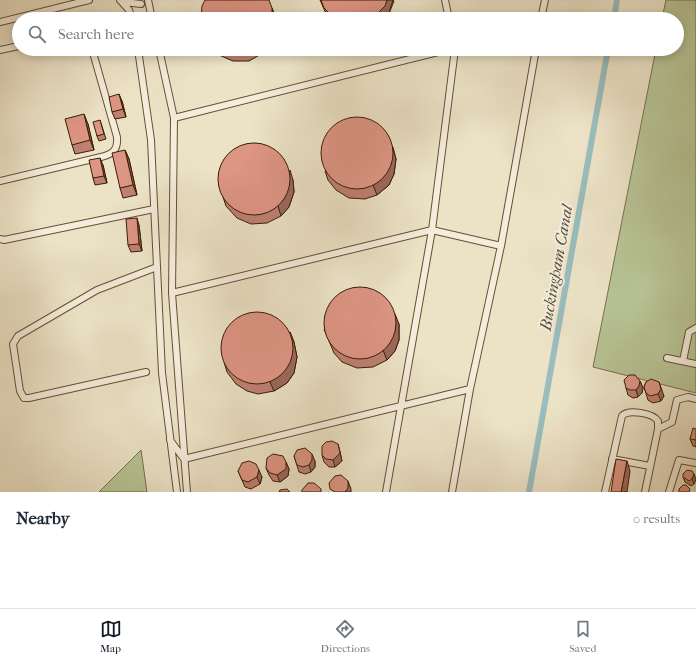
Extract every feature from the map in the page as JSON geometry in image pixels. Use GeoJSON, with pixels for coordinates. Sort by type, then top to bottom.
{"type":"FeatureCollection","features":[{"type":"Feature","properties":{"kind":"street"},"geometry":{"type":"LineString","coordinates":[[40,12],[89,0]]}},
{"type":"Feature","properties":{"kind":"street"},"geometry":{"type":"LineString","coordinates":[[148,0],[151,12]]}},
{"type":"Feature","properties":{"kind":"street"},"geometry":{"type":"LineString","coordinates":[[445,0],[448,12]]}},
{"type":"Feature","properties":{"kind":"street"},"geometry":{"type":"LineString","coordinates":[[542,12],[545,0]]}},
{"type":"Feature","properties":{"kind":"street"},"geometry":{"type":"LineString","coordinates":[[122,1],[141,4]]}},
{"type":"Feature","properties":{"kind":"street"},"geometry":{"type":"LineString","coordinates":[[122,1],[130,12]]}},
{"type":"Feature","properties":{"kind":"street"},"geometry":{"type":"LineString","coordinates":[[0,22],[12,19]]}},
{"type":"Feature","properties":{"kind":"street"},"geometry":{"type":"LineString","coordinates":[[0,50],[12,47]]}},
{"type":"Feature","properties":{"kind":"street"},"geometry":{"type":"LineString","coordinates":[[0,181],[101,158],[114,152],[117,148],[117,137],[94,56]]}},
{"type":"Feature","properties":{"kind":"street"},"geometry":{"type":"LineString","coordinates":[[139,56],[148,113],[162,373],[177,492]]}},
{"type":"Feature","properties":{"kind":"street"},"geometry":{"type":"LineString","coordinates":[[161,56],[174,118],[172,293],[187,492]]}},
{"type":"Feature","properties":{"kind":"street"},"geometry":{"type":"LineString","coordinates":[[174,118],[422,56]]}},
{"type":"Feature","properties":{"kind":"street"},"geometry":{"type":"LineString","coordinates":[[386,492],[432,230],[454,56]]}},
{"type":"Feature","properties":{"kind":"street"},"geometry":{"type":"LineString","coordinates":[[452,492],[470,389],[501,246],[535,56]]}},
{"type":"Feature","properties":{"kind":"street"},"geometry":{"type":"LineString","coordinates":[[0,239],[4,240],[154,209]]}},
{"type":"Feature","properties":{"kind":"street"},"geometry":{"type":"LineString","coordinates":[[172,293],[432,230],[501,246]]}},
{"type":"Feature","properties":{"kind":"street"},"geometry":{"type":"LineString","coordinates":[[146,372],[24,398],[20,391],[13,344],[18,336],[97,290],[157,268]]}},
{"type":"Feature","properties":{"kind":"street"},"geometry":{"type":"LineString","coordinates":[[683,361],[689,332],[696,328]]}},
{"type":"Feature","properties":{"kind":"street"},"geometry":{"type":"LineString","coordinates":[[667,358],[696,364]]}},
{"type":"Feature","properties":{"kind":"street"},"geometry":{"type":"LineString","coordinates":[[184,459],[470,389]]}},
{"type":"Feature","properties":{"kind":"street"},"geometry":{"type":"LineString","coordinates":[[658,429],[672,422],[677,400],[688,398],[696,399]]}},
{"type":"Feature","properties":{"kind":"street"},"geometry":{"type":"LineString","coordinates":[[605,492],[622,416],[624,413],[631,412],[654,417],[658,421],[658,429],[645,492]]}},
{"type":"Feature","properties":{"kind":"street"},"geometry":{"type":"LineString","coordinates":[[170,440],[184,459]]}},
{"type":"Feature","properties":{"kind":"street"},"geometry":{"type":"LineString","coordinates":[[612,459],[650,466]]}},
{"type":"Feature","properties":{"kind":"street"},"geometry":{"type":"LineString","coordinates":[[669,492],[678,460],[696,463]]}},
{"type":"Feature","properties":{"kind":"green space"},"geometry":{"type":"Polygon","coordinates":[[[666,0],[696,0],[696,393],[593,367],[655,56],[684,56],[684,12],[663,12],[666,0]]]}},
{"type":"Feature","properties":{"kind":"green space"},"geometry":{"type":"Polygon","coordinates":[[[141,450],[147,492],[99,492],[141,450]]]}},
{"type":"Feature","properties":{"kind":"building"},"geometry":{"type":"Polygon","coordinates":[[[205,0],[269,0],[272,12],[202,12],[202,6],[205,0]]]}},
{"type":"Feature","properties":{"kind":"building"},"geometry":{"type":"Polygon","coordinates":[[[321,0],[387,0],[385,6],[379,12],[328,12],[324,8],[321,0]]]}},
{"type":"Feature","properties":{"kind":"building"},"geometry":{"type":"Polygon","coordinates":[[[119,94],[123,109],[112,112],[109,97],[119,94]]]}},
{"type":"Feature","properties":{"kind":"building"},"geometry":{"type":"Polygon","coordinates":[[[84,114],[90,140],[72,145],[65,119],[84,114]]]}},
{"type":"Feature","properties":{"kind":"building"},"geometry":{"type":"Polygon","coordinates":[[[357,117],[377,123],[387,133],[393,153],[387,173],[377,183],[357,189],[337,183],[327,173],[321,153],[327,133],[337,123],[357,117]]]}},
{"type":"Feature","properties":{"kind":"building"},"geometry":{"type":"Polygon","coordinates":[[[100,120],[104,134],[97,136],[93,122],[100,120]]]}},
{"type":"Feature","properties":{"kind":"building"},"geometry":{"type":"Polygon","coordinates":[[[254,143],[274,149],[284,159],[290,179],[284,199],[274,209],[254,215],[234,209],[224,199],[218,179],[224,159],[234,149],[254,143]]]}},
{"type":"Feature","properties":{"kind":"building"},"geometry":{"type":"Polygon","coordinates":[[[125,150],[133,185],[120,188],[112,153],[125,150]]]}},
{"type":"Feature","properties":{"kind":"building"},"geometry":{"type":"Polygon","coordinates":[[[100,158],[104,176],[93,178],[89,160],[100,158]]]}},
{"type":"Feature","properties":{"kind":"building"},"geometry":{"type":"Polygon","coordinates":[[[137,218],[139,244],[128,245],[126,219],[137,218]]]}},
{"type":"Feature","properties":{"kind":"building"},"geometry":{"type":"Polygon","coordinates":[[[360,287],[380,293],[390,303],[396,323],[390,343],[380,353],[360,359],[340,353],[330,343],[324,323],[330,303],[340,293],[360,287]]]}},
{"type":"Feature","properties":{"kind":"building"},"geometry":{"type":"Polygon","coordinates":[[[257,312],[277,318],[287,328],[293,348],[287,368],[277,378],[257,384],[237,378],[227,368],[221,348],[227,328],[237,318],[257,312]]]}},
{"type":"Feature","properties":{"kind":"building"},"geometry":{"type":"Polygon","coordinates":[[[629,375],[635,375],[640,381],[636,390],[626,388],[624,380],[629,375]]]}},
{"type":"Feature","properties":{"kind":"building"},"geometry":{"type":"Polygon","coordinates":[[[651,379],[659,382],[661,389],[658,394],[650,396],[646,393],[644,387],[646,382],[651,379]]]}},
{"type":"Feature","properties":{"kind":"building"},"geometry":{"type":"Polygon","coordinates":[[[693,428],[696,429],[696,440],[690,439],[693,428]]]}},
{"type":"Feature","properties":{"kind":"building"},"geometry":{"type":"Polygon","coordinates":[[[332,441],[338,444],[340,453],[333,460],[326,459],[322,455],[322,446],[326,442],[332,441]]]}},
{"type":"Feature","properties":{"kind":"building"},"geometry":{"type":"Polygon","coordinates":[[[305,448],[312,454],[312,460],[309,465],[303,467],[297,465],[294,456],[297,450],[305,448]]]}},
{"type":"Feature","properties":{"kind":"building"},"geometry":{"type":"Polygon","coordinates":[[[273,454],[283,456],[286,462],[286,469],[277,475],[270,473],[266,468],[267,458],[273,454]]]}},
{"type":"Feature","properties":{"kind":"building"},"geometry":{"type":"Polygon","coordinates":[[[616,459],[627,461],[621,492],[611,492],[616,459]]]}},
{"type":"Feature","properties":{"kind":"building"},"geometry":{"type":"Polygon","coordinates":[[[249,461],[256,464],[259,470],[257,477],[248,482],[242,480],[238,471],[242,463],[249,461]]]}},
{"type":"Feature","properties":{"kind":"building"},"geometry":{"type":"Polygon","coordinates":[[[687,470],[692,471],[694,474],[692,479],[689,481],[683,477],[683,474],[687,470]]]}},
{"type":"Feature","properties":{"kind":"building"},"geometry":{"type":"Polygon","coordinates":[[[341,475],[348,481],[348,488],[345,492],[335,492],[330,489],[329,483],[335,476],[341,475]]]}},
{"type":"Feature","properties":{"kind":"building"},"geometry":{"type":"Polygon","coordinates":[[[308,483],[314,483],[321,489],[321,492],[302,492],[308,483]]]}},
{"type":"Feature","properties":{"kind":"building"},"geometry":{"type":"Polygon","coordinates":[[[683,485],[686,485],[690,489],[689,492],[679,492],[679,489],[683,485]]]}},
{"type":"Feature","properties":{"kind":"building"},"geometry":{"type":"Polygon","coordinates":[[[287,489],[290,492],[279,492],[280,490],[287,489]]]}},
{"type":"Feature","properties":{"kind":"waterway","name":"Buckingham Canal"},"geometry":{"type":"LineString","coordinates":[[615,12],[617,0]]}},
{"type":"Feature","properties":{"kind":"waterway","name":"Buckingham Canal"},"geometry":{"type":"LineString","coordinates":[[529,492],[607,56]]}}]}
